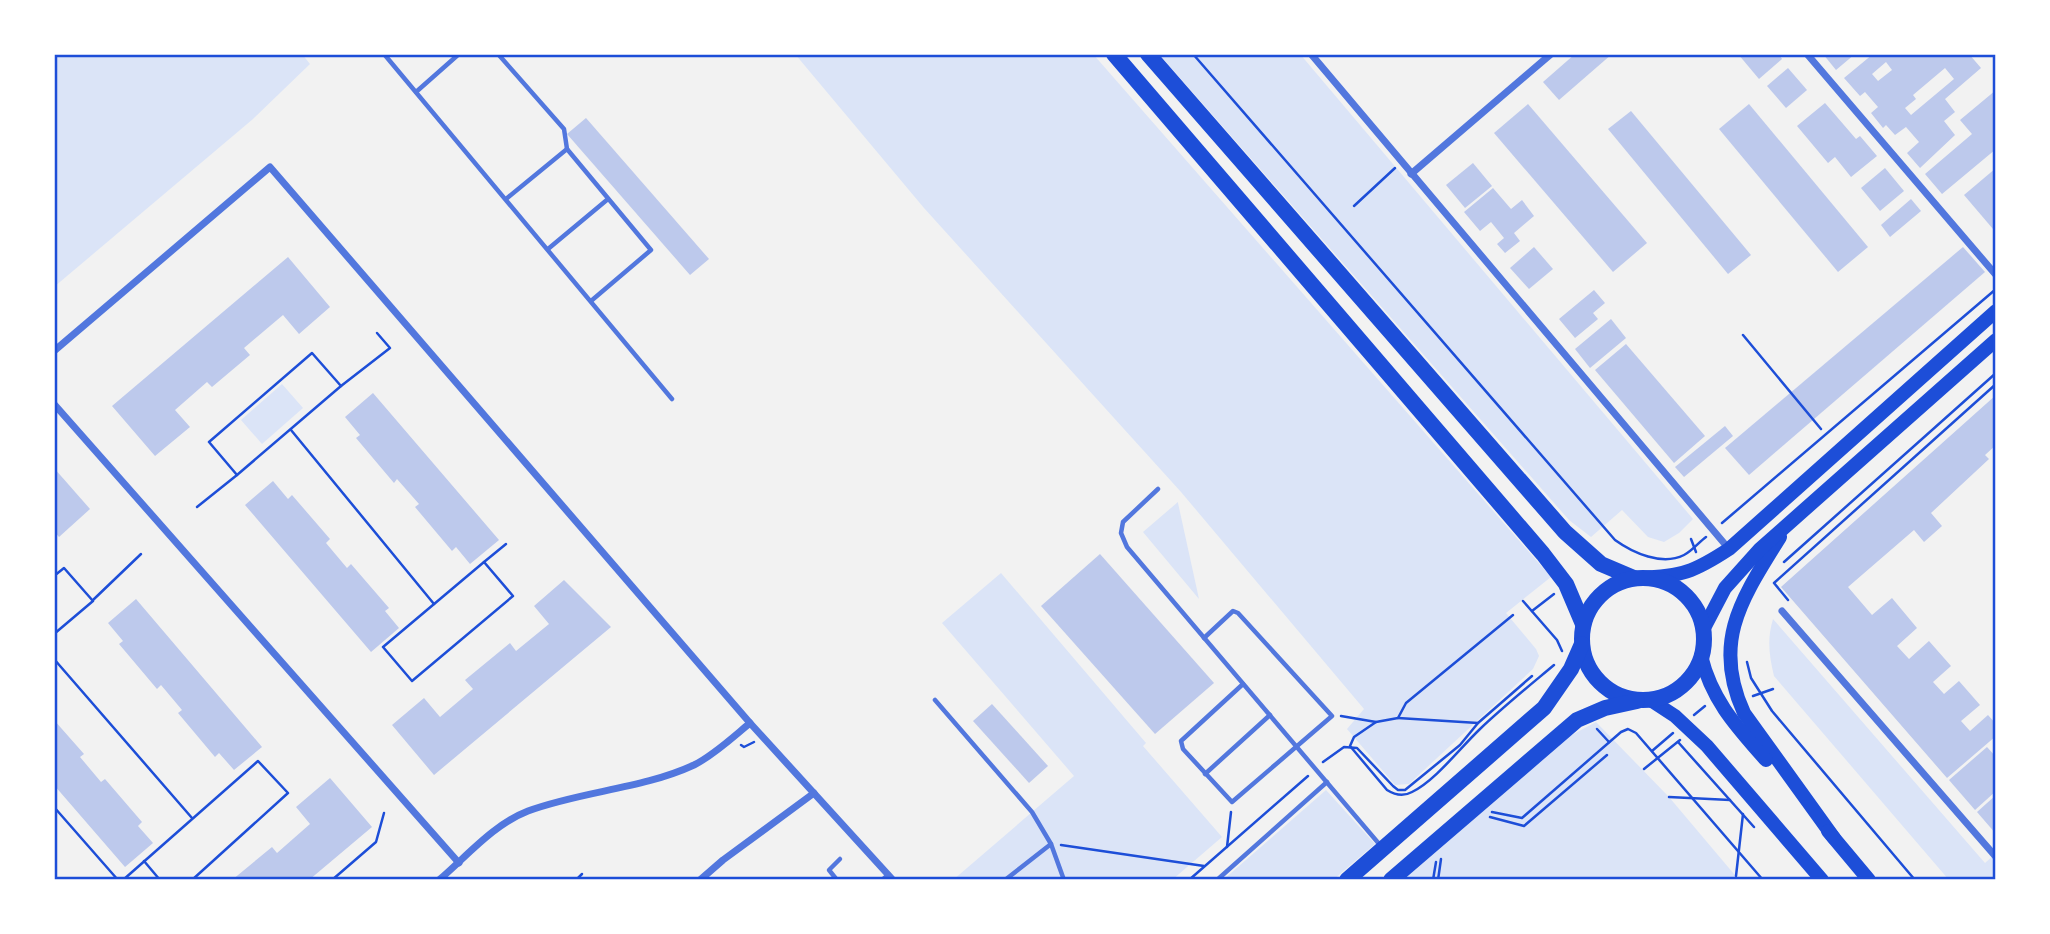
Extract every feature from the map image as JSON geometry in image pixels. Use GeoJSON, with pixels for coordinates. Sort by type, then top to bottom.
{"type":"FeatureCollection","features":[{"type":"Feature","properties":{"kind":"main road"},"geometry":{"type":"LineString","coordinates":[[1114,54],[1543,554],[1566,584],[1583,624]]}},
{"type":"Feature","properties":{"kind":"main road"},"geometry":{"type":"LineString","coordinates":[[1148,54],[1565,532],[1601,564],[1637,578],[1662,581],[1682,592],[1696,609],[1703,630],[1701,656],[1710,688],[1727,713],[1870,880]]}},
{"type":"Feature","properties":{"kind":"main road"},"geometry":{"type":"LineString","coordinates":[[1822,880],[1684,724],[1646,699],[1623,696],[1605,687],[1587,663],[1582,644],[1583,624],[1590,608],[1602,594],[1617,584],[1637,578],[1673,576],[1697,568],[1729,549],[1996,311]]}},
{"type":"Feature","properties":{"kind":"main road"},"geometry":{"type":"LineString","coordinates":[[1703,630],[1725,588],[1760,549],[1996,340]]}},
{"type":"Feature","properties":{"kind":"main road"},"geometry":{"type":"LineString","coordinates":[[1788,523],[1740,605],[1731,631],[1730,659],[1735,691],[1744,713],[1834,838]]}},
{"type":"Feature","properties":{"kind":"main road"},"geometry":{"type":"LineString","coordinates":[[1347,880],[1544,708],[1571,669],[1582,644]]}},
{"type":"Feature","properties":{"kind":"main road"},"geometry":{"type":"LineString","coordinates":[[1391,880],[1577,720],[1605,708],[1666,695],[1681,686],[1693,673],[1701,656]]}},
{"type":"Feature","properties":{"kind":"street"},"geometry":{"type":"LineString","coordinates":[[1311,54],[1729,549]]}},
{"type":"Feature","properties":{"kind":"street"},"geometry":{"type":"LineString","coordinates":[[1411,174],[1551,54]]}},
{"type":"Feature","properties":{"kind":"street"},"geometry":{"type":"LineString","coordinates":[[1807,54],[1996,275]]}},
{"type":"Feature","properties":{"kind":"street"},"geometry":{"type":"LineString","coordinates":[[54,351],[270,167],[750,723],[888,878]]}},
{"type":"Feature","properties":{"kind":"street"},"geometry":{"type":"LineString","coordinates":[[54,404],[459,863]]}},
{"type":"Feature","properties":{"kind":"street"},"geometry":{"type":"LineString","coordinates":[[1782,611],[1996,857]]}},
{"type":"Feature","properties":{"kind":"street"},"geometry":{"type":"LineString","coordinates":[[439,880],[494,832],[526,812],[653,779],[696,764],[750,723]]}},
{"type":"Feature","properties":{"kind":"street"},"geometry":{"type":"LineString","coordinates":[[700,880],[814,793]]}},
{"type":"Feature","properties":{"kind":"lane"},"geometry":{"type":"LineString","coordinates":[[384,54],[672,399]]}},
{"type":"Feature","properties":{"kind":"lane"},"geometry":{"type":"LineString","coordinates":[[416,92],[459,54]]}},
{"type":"Feature","properties":{"kind":"lane"},"geometry":{"type":"LineString","coordinates":[[498,54],[564,129],[566,149],[651,250],[591,301]]}},
{"type":"Feature","properties":{"kind":"lane"},"geometry":{"type":"LineString","coordinates":[[506,199],[566,149]]}},
{"type":"Feature","properties":{"kind":"lane"},"geometry":{"type":"LineString","coordinates":[[548,249],[608,198]]}},
{"type":"Feature","properties":{"kind":"lane"},"geometry":{"type":"LineString","coordinates":[[1158,489],[1123,522],[1121,533],[1127,547],[1383,848]]}},
{"type":"Feature","properties":{"kind":"lane"},"geometry":{"type":"LineString","coordinates":[[1204,638],[1228,614],[1233,611],[1238,613],[1332,716],[1232,802],[1183,750],[1181,741],[1243,684]]}},
{"type":"Feature","properties":{"kind":"lane"},"geometry":{"type":"LineString","coordinates":[[934,700],[1032,812],[1051,844],[1064,880]]}},
{"type":"Feature","properties":{"kind":"lane"},"geometry":{"type":"LineString","coordinates":[[1205,775],[1270,715]]}},
{"type":"Feature","properties":{"kind":"lane"},"geometry":{"type":"LineString","coordinates":[[1217,880],[1327,782]]}},
{"type":"Feature","properties":{"kind":"lane"},"geometry":{"type":"LineString","coordinates":[[1005,880],[1051,844]]}},
{"type":"Feature","properties":{"kind":"lane"},"geometry":{"type":"LineString","coordinates":[[837,880],[829,870],[840,859]]}},
{"type":"Feature","properties":{"kind":"path"},"geometry":{"type":"LineString","coordinates":[[1193,54],[1615,540],[1635,553],[1660,559],[1683,555],[1996,289]]}},
{"type":"Feature","properties":{"kind":"path"},"geometry":{"type":"LineString","coordinates":[[1354,206],[1401,162]]}},
{"type":"Feature","properties":{"kind":"path"},"geometry":{"type":"LineString","coordinates":[[197,507],[390,348],[377,333]]}},
{"type":"Feature","properties":{"kind":"path"},"geometry":{"type":"LineString","coordinates":[[1743,335],[1821,429]]}},
{"type":"Feature","properties":{"kind":"path"},"geometry":{"type":"LineString","coordinates":[[237,475],[209,442],[312,353],[341,386]]}},
{"type":"Feature","properties":{"kind":"path"},"geometry":{"type":"LineString","coordinates":[[1780,566],[1996,373]]}},
{"type":"Feature","properties":{"kind":"path"},"geometry":{"type":"LineString","coordinates":[[1774,583],[1996,384]]}},
{"type":"Feature","properties":{"kind":"path"},"geometry":{"type":"LineString","coordinates":[[290,429],[434,604]]}},
{"type":"Feature","properties":{"kind":"path"},"geometry":{"type":"LineString","coordinates":[[484,562],[513,596],[412,681],[383,647],[484,562],[506,544]]}},
{"type":"Feature","properties":{"kind":"path"},"geometry":{"type":"LineString","coordinates":[[54,634],[93,601],[141,554]]}},
{"type":"Feature","properties":{"kind":"path"},"geometry":{"type":"LineString","coordinates":[[1683,555],[1697,568]]}},
{"type":"Feature","properties":{"kind":"path"},"geometry":{"type":"LineString","coordinates":[[54,576],[64,568],[93,601]]}},
{"type":"Feature","properties":{"kind":"path"},"geometry":{"type":"LineString","coordinates":[[1350,746],[1387,790],[1404,795],[1414,792],[1462,750],[1478,730],[1560,659],[1562,650],[1557,640],[1523,601]]}},
{"type":"Feature","properties":{"kind":"path"},"geometry":{"type":"LineString","coordinates":[[1398,718],[1406,703],[1513,615]]}},
{"type":"Feature","properties":{"kind":"path"},"geometry":{"type":"LineString","coordinates":[[54,659],[192,818]]}},
{"type":"Feature","properties":{"kind":"path"},"geometry":{"type":"LineString","coordinates":[[1746,660],[1756,686],[1772,711],[1915,880]]}},
{"type":"Feature","properties":{"kind":"path"},"geometry":{"type":"LineString","coordinates":[[1189,880],[1338,750],[1350,746],[1362,752],[1393,786],[1398,790],[1405,790],[1460,745],[1478,723],[1532,676]]}},
{"type":"Feature","properties":{"kind":"path"},"geometry":{"type":"LineString","coordinates":[[1735,691],[1756,686]]}},
{"type":"Feature","properties":{"kind":"path"},"geometry":{"type":"LineString","coordinates":[[1652,751],[1716,696]]}},
{"type":"Feature","properties":{"kind":"path"},"geometry":{"type":"LineString","coordinates":[[1332,716],[1376,722],[1398,718],[1478,723]]}},
{"type":"Feature","properties":{"kind":"path"},"geometry":{"type":"LineString","coordinates":[[1350,746],[1354,737],[1376,722]]}},
{"type":"Feature","properties":{"kind":"path"},"geometry":{"type":"LineString","coordinates":[[1487,811],[1522,818],[1621,732],[1628,729],[1636,733],[1763,880]]}},
{"type":"Feature","properties":{"kind":"path"},"geometry":{"type":"LineString","coordinates":[[1678,741],[1754,827]]}},
{"type":"Feature","properties":{"kind":"path"},"geometry":{"type":"LineString","coordinates":[[1487,817],[1524,825],[1606,755]]}},
{"type":"Feature","properties":{"kind":"path"},"geometry":{"type":"LineString","coordinates":[[54,807],[120,880],[258,761],[288,793],[192,880]]}},
{"type":"Feature","properties":{"kind":"path"},"geometry":{"type":"LineString","coordinates":[[1668,797],[1730,800]]}},
{"type":"Feature","properties":{"kind":"path"},"geometry":{"type":"LineString","coordinates":[[1227,847],[1232,802]]}},
{"type":"Feature","properties":{"kind":"path"},"geometry":{"type":"LineString","coordinates":[[332,880],[376,842],[384,813]]}},
{"type":"Feature","properties":{"kind":"path"},"geometry":{"type":"LineString","coordinates":[[1736,876],[1743,814]]}},
{"type":"Feature","properties":{"kind":"path"},"geometry":{"type":"LineString","coordinates":[[1051,844],[1205,866]]}},
{"type":"Feature","properties":{"kind":"path"},"geometry":{"type":"LineString","coordinates":[[1435,880],[1439,854]]}},
{"type":"Feature","properties":{"kind":"path"},"geometry":{"type":"LineString","coordinates":[[144,862],[160,880]]}},
{"type":"Feature","properties":{"kind":"path"},"geometry":{"type":"LineString","coordinates":[[576,880],[582,874]]}},
{"type":"Feature","properties":{"kind":"shaded area"},"geometry":{"type":"Polygon","coordinates":[[[54,54],[302,54],[310,64],[253,119],[54,287],[54,54]]]}},
{"type":"Feature","properties":{"kind":"shaded area"},"geometry":{"type":"Polygon","coordinates":[[[795,54],[1093,54],[1551,577],[1506,613],[1536,649],[1539,656],[1533,669],[1409,784],[1395,785],[1347,729],[1364,709],[1181,492],[924,208],[795,54]]]}},
{"type":"Feature","properties":{"kind":"shaded area"},"geometry":{"type":"Polygon","coordinates":[[[1159,54],[1300,54],[1693,519],[1679,533],[1664,542],[1648,537],[1622,510],[1591,537],[1569,520],[1159,54]]]}},
{"type":"Feature","properties":{"kind":"shaded area"},"geometry":{"type":"Polygon","coordinates":[[[282,384],[303,408],[262,444],[241,420],[282,384]]]}},
{"type":"Feature","properties":{"kind":"shaded area"},"geometry":{"type":"Polygon","coordinates":[[[1178,503],[1199,599],[1143,532],[1178,503]]]}},
{"type":"Feature","properties":{"kind":"shaded area"},"geometry":{"type":"Polygon","coordinates":[[[1001,573],[1146,743],[1143,746],[1222,837],[1172,880],[953,880],[1074,776],[942,623],[1001,573]]]}},
{"type":"Feature","properties":{"kind":"shaded area"},"geometry":{"type":"Polygon","coordinates":[[[1773,619],[1985,863],[1994,855],[1996,857],[1996,880],[1949,880],[1774,676],[1769,647],[1773,619]]]}},
{"type":"Feature","properties":{"kind":"shaded area"},"geometry":{"type":"Polygon","coordinates":[[[1596,722],[1669,797],[1739,880],[1402,880],[1568,737],[1596,722]]]}},
{"type":"Feature","properties":{"kind":"shaded area"},"geometry":{"type":"Polygon","coordinates":[[[1326,790],[1375,844],[1333,880],[1223,880],[1326,790]]]}},
{"type":"Feature","properties":{"kind":"building"},"geometry":{"type":"Polygon","coordinates":[[[1575,54],[1612,54],[1559,100],[1543,82],[1575,54]]]}},
{"type":"Feature","properties":{"kind":"building"},"geometry":{"type":"Polygon","coordinates":[[[1738,54],[1779,54],[1782,59],[1759,79],[1738,54]]]}},
{"type":"Feature","properties":{"kind":"building"},"geometry":{"type":"Polygon","coordinates":[[[1823,54],[1855,54],[1836,70],[1823,54]]]}},
{"type":"Feature","properties":{"kind":"building"},"geometry":{"type":"Polygon","coordinates":[[[1873,54],[1969,54],[1981,68],[1945,99],[1955,112],[1944,121],[1955,135],[1920,168],[1907,153],[1919,142],[1906,127],[1895,135],[1886,125],[1883,128],[1871,113],[1878,107],[1865,92],[1860,96],[1844,78],[1873,54]],[[1886,62],[1872,74],[1878,81],[1892,70],[1886,62]],[[1945,68],[1913,95],[1916,99],[1905,108],[1911,115],[1954,79],[1945,68]]]}},
{"type":"Feature","properties":{"kind":"building"},"geometry":{"type":"Polygon","coordinates":[[[1788,68],[1807,90],[1786,108],[1767,86],[1788,68]]]}},
{"type":"Feature","properties":{"kind":"building"},"geometry":{"type":"Polygon","coordinates":[[[1996,90],[1996,149],[1942,194],[1925,174],[1972,134],[1960,120],[1996,90]]]}},
{"type":"Feature","properties":{"kind":"building"},"geometry":{"type":"Polygon","coordinates":[[[1825,103],[1856,139],[1860,136],[1877,156],[1851,177],[1835,157],[1828,163],[1797,126],[1825,103]]]}},
{"type":"Feature","properties":{"kind":"building"},"geometry":{"type":"Polygon","coordinates":[[[1528,104],[1647,243],[1613,272],[1494,133],[1528,104]]]}},
{"type":"Feature","properties":{"kind":"building"},"geometry":{"type":"Polygon","coordinates":[[[1749,104],[1868,247],[1838,272],[1719,129],[1749,104]]]}},
{"type":"Feature","properties":{"kind":"building"},"geometry":{"type":"Polygon","coordinates":[[[1631,111],[1751,255],[1728,274],[1608,129],[1631,111]]]}},
{"type":"Feature","properties":{"kind":"building"},"geometry":{"type":"Polygon","coordinates":[[[586,118],[709,259],[690,275],[567,134],[586,118]]]}},
{"type":"Feature","properties":{"kind":"building"},"geometry":{"type":"Polygon","coordinates":[[[1473,163],[1492,186],[1465,208],[1446,185],[1473,163]]]}},
{"type":"Feature","properties":{"kind":"building"},"geometry":{"type":"Polygon","coordinates":[[[1885,168],[1904,191],[1880,211],[1861,188],[1885,168]]]}},
{"type":"Feature","properties":{"kind":"building"},"geometry":{"type":"Polygon","coordinates":[[[1996,168],[1996,227],[1993,229],[1964,195],[1996,168]]]}},
{"type":"Feature","properties":{"kind":"building"},"geometry":{"type":"Polygon","coordinates":[[[1493,188],[1511,209],[1522,200],[1534,216],[1514,233],[1520,241],[1505,253],[1497,244],[1504,238],[1491,222],[1480,231],[1464,212],[1493,188]]]}},
{"type":"Feature","properties":{"kind":"building"},"geometry":{"type":"Polygon","coordinates":[[[1911,199],[1921,211],[1890,237],[1881,225],[1911,199]]]}},
{"type":"Feature","properties":{"kind":"building"},"geometry":{"type":"Polygon","coordinates":[[[1534,247],[1553,269],[1529,289],[1510,268],[1534,247]]]}},
{"type":"Feature","properties":{"kind":"building"},"geometry":{"type":"Polygon","coordinates":[[[1963,247],[1985,272],[1749,475],[1725,448],[1963,247]]]}},
{"type":"Feature","properties":{"kind":"building"},"geometry":{"type":"Polygon","coordinates":[[[288,257],[330,307],[299,334],[283,315],[244,348],[250,355],[212,387],[207,382],[175,410],[190,427],[155,456],[112,406],[288,257]]]}},
{"type":"Feature","properties":{"kind":"building"},"geometry":{"type":"Polygon","coordinates":[[[1594,290],[1605,303],[1593,313],[1598,319],[1575,338],[1559,319],[1594,290]]]}},
{"type":"Feature","properties":{"kind":"building"},"geometry":{"type":"Polygon","coordinates":[[[1611,319],[1626,338],[1590,368],[1575,349],[1611,319]]]}},
{"type":"Feature","properties":{"kind":"building"},"geometry":{"type":"Polygon","coordinates":[[[1626,344],[1705,436],[1674,463],[1595,370],[1626,344]]]}},
{"type":"Feature","properties":{"kind":"building"},"geometry":{"type":"Polygon","coordinates":[[[373,393],[499,540],[470,564],[456,547],[452,551],[415,507],[419,504],[397,479],[394,483],[356,438],[360,435],[345,417],[373,393]]]}},
{"type":"Feature","properties":{"kind":"building"},"geometry":{"type":"Polygon","coordinates":[[[1996,395],[1996,445],[1985,455],[1989,459],[1931,513],[1942,526],[1924,542],[1914,530],[1848,587],[1872,615],[1892,598],[1917,628],[1897,646],[1909,659],[1929,641],[1951,666],[1933,682],[1944,694],[1959,681],[1980,705],[1961,721],[1970,731],[1988,715],[1996,724],[1996,736],[1947,778],[1781,587],[1996,395]]]}},
{"type":"Feature","properties":{"kind":"building"},"geometry":{"type":"Polygon","coordinates":[[[1725,426],[1733,436],[1684,477],[1675,467],[1725,426]]]}},
{"type":"Feature","properties":{"kind":"building"},"geometry":{"type":"Polygon","coordinates":[[[54,468],[90,509],[59,537],[54,531],[54,468]]]}},
{"type":"Feature","properties":{"kind":"building"},"geometry":{"type":"Polygon","coordinates":[[[273,481],[288,499],[292,495],[330,539],[326,543],[347,568],[351,564],[389,608],[385,611],[399,628],[371,652],[245,505],[273,481]]]}},
{"type":"Feature","properties":{"kind":"building"},"geometry":{"type":"Polygon","coordinates":[[[1100,554],[1214,683],[1155,734],[1041,606],[1100,554]]]}},
{"type":"Feature","properties":{"kind":"building"},"geometry":{"type":"Polygon","coordinates":[[[564,580],[611,627],[434,775],[392,725],[424,698],[440,717],[473,689],[465,680],[510,643],[516,651],[549,624],[534,606],[564,580]]]}},
{"type":"Feature","properties":{"kind":"building"},"geometry":{"type":"Polygon","coordinates":[[[136,599],[262,747],[234,770],[219,753],[215,757],[178,713],[182,710],[161,685],[157,689],[119,644],[123,641],[108,623],[136,599]]]}},
{"type":"Feature","properties":{"kind":"building"},"geometry":{"type":"Polygon","coordinates":[[[992,704],[1048,766],[1029,783],[973,721],[992,704]]]}},
{"type":"Feature","properties":{"kind":"building"},"geometry":{"type":"Polygon","coordinates":[[[54,720],[84,754],[80,757],[101,782],[105,779],[142,822],[138,826],[153,843],[125,867],[54,785],[54,720]]]}},
{"type":"Feature","properties":{"kind":"building"},"geometry":{"type":"Polygon","coordinates":[[[1987,747],[1996,757],[1996,791],[1975,810],[1949,780],[1987,747]]]}},
{"type":"Feature","properties":{"kind":"building"},"geometry":{"type":"Polygon","coordinates":[[[330,778],[372,827],[309,880],[232,880],[272,847],[277,853],[310,824],[296,807],[330,778]]]}},
{"type":"Feature","properties":{"kind":"building"},"geometry":{"type":"Polygon","coordinates":[[[1996,795],[1996,834],[1977,812],[1996,795]]]}}]}
